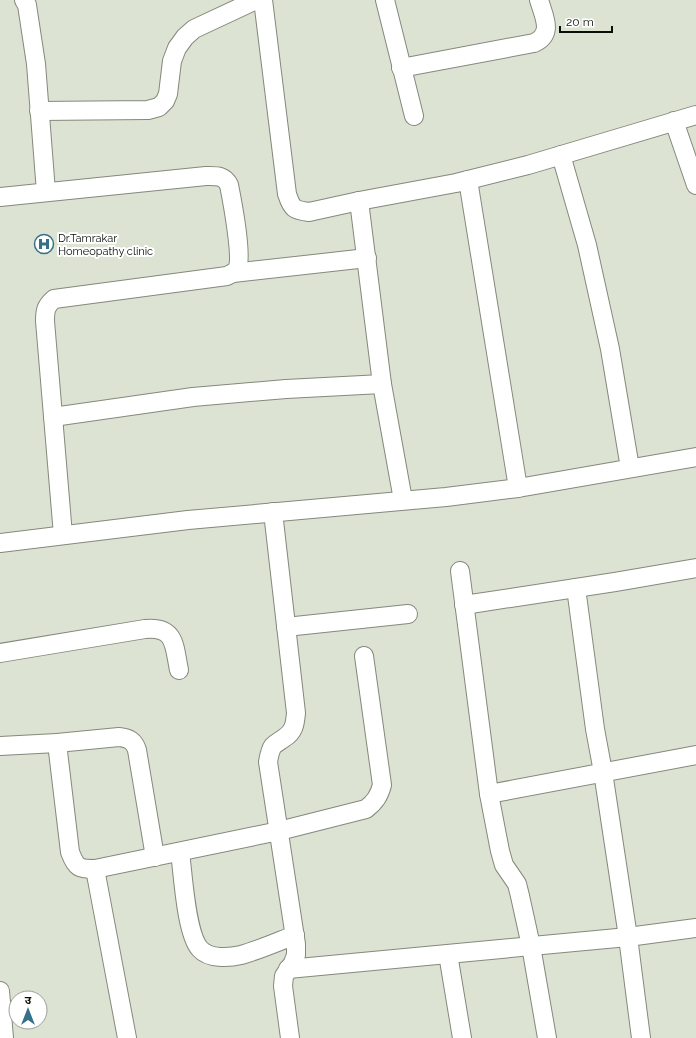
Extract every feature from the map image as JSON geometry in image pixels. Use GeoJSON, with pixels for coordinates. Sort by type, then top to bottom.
{"type":"FeatureCollection","features":[{"type":"Feature","properties":{"kind":"street"},"geometry":{"type":"LineString","coordinates":[[24,0],[27,5],[36,64],[46,192]]}},
{"type":"Feature","properties":{"kind":"street"},"geometry":{"type":"LineString","coordinates":[[40,111],[148,110],[159,106],[165,101],[168,94],[172,61],[177,48],[185,37],[194,29],[256,0]]}},
{"type":"Feature","properties":{"kind":"street"},"geometry":{"type":"LineString","coordinates":[[263,0],[286,186],[290,204],[296,209],[309,212],[468,180],[528,165],[696,115]]}},
{"type":"Feature","properties":{"kind":"street"},"geometry":{"type":"LineString","coordinates":[[385,0],[414,116]]}},
{"type":"Feature","properties":{"kind":"street"},"geometry":{"type":"LineString","coordinates":[[401,68],[534,43],[542,40],[546,34],[546,27],[539,0]]}},
{"type":"Feature","properties":{"kind":"street"},"geometry":{"type":"LineString","coordinates":[[674,122],[696,185]]}},
{"type":"Feature","properties":{"kind":"street"},"geometry":{"type":"LineString","coordinates":[[561,155],[587,245],[609,341],[630,468]]}},
{"type":"Feature","properties":{"kind":"street"},"geometry":{"type":"LineString","coordinates":[[0,197],[206,176],[221,176],[227,180],[229,185],[239,255],[237,268],[233,273]]}},
{"type":"Feature","properties":{"kind":"street"},"geometry":{"type":"LineString","coordinates":[[468,180],[518,488]]}},
{"type":"Feature","properties":{"kind":"street"},"geometry":{"type":"LineString","coordinates":[[359,201],[382,384],[403,500]]}},
{"type":"Feature","properties":{"kind":"street"},"geometry":{"type":"LineString","coordinates":[[64,535],[45,310],[47,305],[54,298],[227,276],[233,273],[366,258]]}},
{"type":"Feature","properties":{"kind":"street"},"geometry":{"type":"LineString","coordinates":[[54,417],[193,397],[286,389],[382,384]]}},
{"type":"Feature","properties":{"kind":"street"},"geometry":{"type":"LineString","coordinates":[[0,543],[188,520],[446,497],[518,488],[696,456]]}},
{"type":"Feature","properties":{"kind":"street"},"geometry":{"type":"LineString","coordinates":[[273,512],[296,713],[293,729],[289,735],[273,746],[269,753],[268,762],[295,935],[296,955],[284,976],[283,986],[290,1038]]}},
{"type":"Feature","properties":{"kind":"street"},"geometry":{"type":"LineString","coordinates":[[464,605],[696,568]]}},
{"type":"Feature","properties":{"kind":"street"},"geometry":{"type":"LineString","coordinates":[[460,571],[489,794],[504,865],[517,884],[531,946],[547,1038]]}},
{"type":"Feature","properties":{"kind":"street"},"geometry":{"type":"LineString","coordinates":[[576,588],[594,721],[628,937],[641,1038]]}},
{"type":"Feature","properties":{"kind":"street"},"geometry":{"type":"LineString","coordinates":[[286,627],[408,614]]}},
{"type":"Feature","properties":{"kind":"street"},"geometry":{"type":"LineString","coordinates":[[0,653],[145,629],[159,629],[164,630],[169,634],[172,640],[179,670]]}},
{"type":"Feature","properties":{"kind":"street"},"geometry":{"type":"LineString","coordinates":[[57,743],[70,852],[74,862],[79,868],[95,869],[180,852],[279,831],[366,809],[374,803],[379,795],[382,785],[364,656]]}},
{"type":"Feature","properties":{"kind":"street"},"geometry":{"type":"LineString","coordinates":[[0,746],[57,743],[119,737],[129,739],[133,742],[137,750],[155,857]]}},
{"type":"Feature","properties":{"kind":"street"},"geometry":{"type":"LineString","coordinates":[[489,794],[696,755]]}},
{"type":"Feature","properties":{"kind":"street"},"geometry":{"type":"LineString","coordinates":[[180,852],[190,929],[195,942],[207,955],[224,957],[240,955],[295,935]]}},
{"type":"Feature","properties":{"kind":"street"},"geometry":{"type":"LineString","coordinates":[[95,869],[127,1038]]}},
{"type":"Feature","properties":{"kind":"street"},"geometry":{"type":"LineString","coordinates":[[288,969],[628,937],[696,928]]}},
{"type":"Feature","properties":{"kind":"street"},"geometry":{"type":"LineString","coordinates":[[448,954],[462,1038]]}},
{"type":"Feature","properties":{"kind":"street"},"geometry":{"type":"LineString","coordinates":[[0,991],[4,1038]]}},
{"type":"Feature","properties":{"kind":"place","name":"Dr.Tamrakar Homeopathy clinic"},"geometry":{"type":"Point","coordinates":[44,244]}}]}
